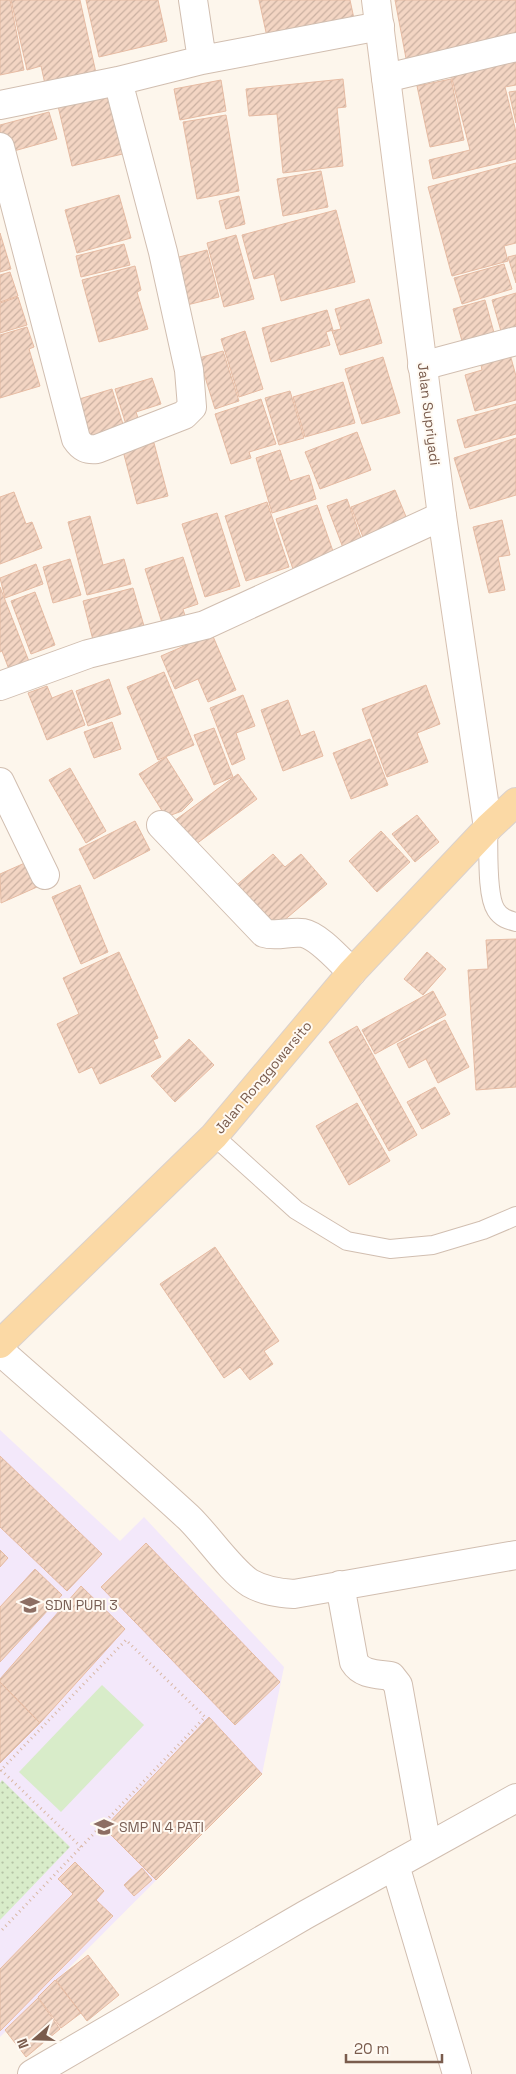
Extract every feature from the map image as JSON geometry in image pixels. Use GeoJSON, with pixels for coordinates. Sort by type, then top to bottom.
{"type":"FeatureCollection","features":[{"type":"Feature","properties":{"kind":"main road","name":"Jalan Ronggowarsito"},"geometry":{"type":"LineString","coordinates":[[0,1344],[214,1136],[352,972],[488,828],[516,802]]}},
{"type":"Feature","properties":{"kind":"street"},"geometry":{"type":"LineString","coordinates":[[193,0],[202,60]]}},
{"type":"Feature","properties":{"kind":"street"},"geometry":{"type":"LineString","coordinates":[[0,105],[118,81],[378,13]]}},
{"type":"Feature","properties":{"kind":"street","name":"Jalan Supriyadi"},"geometry":{"type":"LineString","coordinates":[[378,13],[442,516],[488,828]]}},
{"type":"Feature","properties":{"kind":"street"},"geometry":{"type":"LineString","coordinates":[[386,78],[516,47]]}},
{"type":"Feature","properties":{"kind":"street"},"geometry":{"type":"LineString","coordinates":[[0,147],[76,439],[80,445],[88,450],[97,450],[184,415],[192,407],[189,370],[163,252],[118,81]]}},
{"type":"Feature","properties":{"kind":"street"},"geometry":{"type":"LineString","coordinates":[[422,366],[516,341]]}},
{"type":"Feature","properties":{"kind":"street"},"geometry":{"type":"LineString","coordinates":[[2,680],[88,654],[205,625],[442,516]]}},
{"type":"Feature","properties":{"kind":"street"},"geometry":{"type":"LineString","coordinates":[[0,782],[45,876]]}},
{"type":"Feature","properties":{"kind":"street"},"geometry":{"type":"LineString","coordinates":[[161,825],[256,927],[264,933],[271,935],[302,933],[312,936],[352,972]]}},
{"type":"Feature","properties":{"kind":"street"},"geometry":{"type":"LineString","coordinates":[[0,1351],[189,1518],[237,1572],[249,1582],[275,1593],[294,1594],[516,1555]]}},
{"type":"Feature","properties":{"kind":"street"},"geometry":{"type":"LineString","coordinates":[[340,1586],[354,1662],[358,1669],[391,1676],[398,1685],[427,1847]]}},
{"type":"Feature","properties":{"kind":"street"},"geometry":{"type":"LineString","coordinates":[[32,2074],[305,1915],[516,1798]]}},
{"type":"Feature","properties":{"kind":"street"},"geometry":{"type":"LineString","coordinates":[[395,1866],[457,2074]]}},
{"type":"Feature","properties":{"kind":"lane"},"geometry":{"type":"LineString","coordinates":[[488,828],[491,898],[497,912],[505,919],[516,922]]}},
{"type":"Feature","properties":{"kind":"lane"},"geometry":{"type":"LineString","coordinates":[[214,1136],[296,1210],[347,1241],[390,1248],[433,1245],[483,1230],[516,1216]]}},
{"type":"Feature","properties":{"kind":"path"},"geometry":{"type":"LineString","coordinates":[[0,1932],[81,1848],[205,1716],[126,1640],[1,1771],[81,1848]]}},
{"type":"Feature","properties":{"kind":"shaded area","name":"SMP N 4 PATI"},"geometry":{"type":"Polygon","coordinates":[[[0,1430],[120,1541],[144,1517],[284,1667],[262,1774],[0,2037],[0,1430]]]}},
{"type":"Feature","properties":{"kind":"green space"},"geometry":{"type":"Polygon","coordinates":[[[102,1685],[144,1725],[61,1812],[19,1772],[102,1685]]]}},
{"type":"Feature","properties":{"kind":"green space"},"geometry":{"type":"Polygon","coordinates":[[[2,1780],[70,1847],[0,1920],[0,1783],[2,1780]]]}},
{"type":"Feature","properties":{"kind":"building"},"geometry":{"type":"Polygon","coordinates":[[[0,0],[10,0],[24,70],[0,75],[0,0]]]}},
{"type":"Feature","properties":{"kind":"building"},"geometry":{"type":"Polygon","coordinates":[[[11,0],[80,0],[96,73],[45,84],[41,66],[27,70],[11,0]]]}},
{"type":"Feature","properties":{"kind":"building"},"geometry":{"type":"Polygon","coordinates":[[[86,0],[158,0],[167,41],[99,57],[86,0]]]}},
{"type":"Feature","properties":{"kind":"building"},"geometry":{"type":"Polygon","coordinates":[[[259,0],[350,0],[356,28],[269,46],[259,0]]]}},
{"type":"Feature","properties":{"kind":"building"},"geometry":{"type":"Polygon","coordinates":[[[395,0],[516,0],[516,43],[408,69],[395,0]]]}},
{"type":"Feature","properties":{"kind":"building"},"geometry":{"type":"Polygon","coordinates":[[[516,59],[516,85],[505,87],[516,132],[516,159],[433,179],[429,160],[470,150],[451,75],[516,59]]]}},
{"type":"Feature","properties":{"kind":"building"},"geometry":{"type":"Polygon","coordinates":[[[343,79],[346,107],[337,108],[343,166],[283,173],[277,114],[249,116],[246,89],[343,79]]]}},
{"type":"Feature","properties":{"kind":"building"},"geometry":{"type":"Polygon","coordinates":[[[451,79],[464,140],[430,147],[417,86],[451,79]]]}},
{"type":"Feature","properties":{"kind":"building"},"geometry":{"type":"Polygon","coordinates":[[[221,80],[226,111],[180,120],[174,89],[221,80]]]}},
{"type":"Feature","properties":{"kind":"building"},"geometry":{"type":"Polygon","coordinates":[[[516,91],[516,123],[509,92],[516,91]]]}},
{"type":"Feature","properties":{"kind":"building"},"geometry":{"type":"Polygon","coordinates":[[[116,93],[131,152],[72,166],[58,106],[116,93]]]}},
{"type":"Feature","properties":{"kind":"building"},"geometry":{"type":"Polygon","coordinates":[[[49,112],[57,139],[3,154],[0,142],[0,125],[49,112]]]}},
{"type":"Feature","properties":{"kind":"building"},"geometry":{"type":"Polygon","coordinates":[[[226,115],[239,191],[197,199],[183,122],[226,115]]]}},
{"type":"Feature","properties":{"kind":"building"},"geometry":{"type":"Polygon","coordinates":[[[516,163],[516,243],[504,246],[508,261],[452,276],[428,187],[516,163]]]}},
{"type":"Feature","properties":{"kind":"building"},"geometry":{"type":"Polygon","coordinates":[[[321,171],[328,207],[283,216],[277,179],[321,171]]]}},
{"type":"Feature","properties":{"kind":"building"},"geometry":{"type":"Polygon","coordinates":[[[119,195],[131,238],[77,253],[65,210],[119,195]]]}},
{"type":"Feature","properties":{"kind":"building"},"geometry":{"type":"Polygon","coordinates":[[[239,196],[245,224],[226,229],[219,201],[239,196]]]}},
{"type":"Feature","properties":{"kind":"building"},"geometry":{"type":"Polygon","coordinates":[[[336,210],[355,282],[281,301],[274,274],[254,279],[242,235],[336,210]]]}},
{"type":"Feature","properties":{"kind":"building"},"geometry":{"type":"Polygon","coordinates":[[[0,233],[11,269],[0,272],[0,233]]]}},
{"type":"Feature","properties":{"kind":"building"},"geometry":{"type":"Polygon","coordinates":[[[236,235],[254,299],[224,307],[207,243],[236,235]]]}},
{"type":"Feature","properties":{"kind":"building"},"geometry":{"type":"Polygon","coordinates":[[[124,244],[130,265],[81,277],[76,256],[124,244]]]}},
{"type":"Feature","properties":{"kind":"building"},"geometry":{"type":"Polygon","coordinates":[[[207,250],[219,297],[179,307],[167,260],[207,250]]]}},
{"type":"Feature","properties":{"kind":"building"},"geometry":{"type":"Polygon","coordinates":[[[516,255],[516,283],[508,257],[516,255]]]}},
{"type":"Feature","properties":{"kind":"building"},"geometry":{"type":"Polygon","coordinates":[[[504,264],[512,289],[462,304],[454,278],[504,264]]]}},
{"type":"Feature","properties":{"kind":"building"},"geometry":{"type":"Polygon","coordinates":[[[135,266],[141,290],[137,292],[148,329],[99,342],[82,280],[135,266]]]}},
{"type":"Feature","properties":{"kind":"building"},"geometry":{"type":"Polygon","coordinates":[[[10,272],[18,296],[0,302],[0,275],[10,272]]]}},
{"type":"Feature","properties":{"kind":"building"},"geometry":{"type":"Polygon","coordinates":[[[516,293],[516,334],[503,338],[492,300],[516,293]]]}},
{"type":"Feature","properties":{"kind":"building"},"geometry":{"type":"Polygon","coordinates":[[[18,297],[27,325],[0,333],[0,303],[18,297]]]}},
{"type":"Feature","properties":{"kind":"building"},"geometry":{"type":"Polygon","coordinates":[[[369,299],[382,343],[340,355],[332,331],[341,329],[335,309],[369,299]]]}},
{"type":"Feature","properties":{"kind":"building"},"geometry":{"type":"Polygon","coordinates":[[[485,300],[496,340],[464,348],[453,309],[485,300]]]}},
{"type":"Feature","properties":{"kind":"building"},"geometry":{"type":"Polygon","coordinates":[[[327,310],[333,330],[326,332],[330,345],[271,362],[262,328],[327,310]]]}},
{"type":"Feature","properties":{"kind":"building"},"geometry":{"type":"Polygon","coordinates":[[[27,327],[34,347],[29,349],[40,386],[0,398],[0,335],[27,327]]]}},
{"type":"Feature","properties":{"kind":"building"},"geometry":{"type":"Polygon","coordinates":[[[245,331],[263,389],[239,397],[221,339],[245,331]]]}},
{"type":"Feature","properties":{"kind":"building"},"geometry":{"type":"Polygon","coordinates":[[[508,347],[516,376],[516,400],[475,411],[465,375],[482,370],[479,355],[508,347]]]}},
{"type":"Feature","properties":{"kind":"building"},"geometry":{"type":"Polygon","coordinates":[[[223,351],[239,401],[215,409],[199,358],[223,351]]]}},
{"type":"Feature","properties":{"kind":"building"},"geometry":{"type":"Polygon","coordinates":[[[383,357],[400,413],[362,424],[345,369],[383,357]]]}},
{"type":"Feature","properties":{"kind":"building"},"geometry":{"type":"Polygon","coordinates":[[[152,378],[161,404],[136,412],[140,424],[127,428],[115,389],[152,378]]]}},
{"type":"Feature","properties":{"kind":"building"},"geometry":{"type":"Polygon","coordinates":[[[343,382],[355,423],[305,437],[293,397],[343,382]]]}},
{"type":"Feature","properties":{"kind":"building"},"geometry":{"type":"Polygon","coordinates":[[[112,389],[126,434],[89,444],[76,400],[112,389]]]}},
{"type":"Feature","properties":{"kind":"building"},"geometry":{"type":"Polygon","coordinates":[[[290,391],[304,438],[279,445],[265,398],[290,391]]]}},
{"type":"Feature","properties":{"kind":"building"},"geometry":{"type":"Polygon","coordinates":[[[261,399],[276,444],[249,452],[251,458],[231,464],[215,414],[261,399]]]}},
{"type":"Feature","properties":{"kind":"building"},"geometry":{"type":"Polygon","coordinates":[[[516,404],[516,434],[465,448],[457,420],[516,404]]]}},
{"type":"Feature","properties":{"kind":"building"},"geometry":{"type":"Polygon","coordinates":[[[357,432],[371,470],[320,489],[305,452],[357,432]]]}},
{"type":"Feature","properties":{"kind":"building"},"geometry":{"type":"Polygon","coordinates":[[[516,438],[516,495],[470,509],[454,458],[516,438]]]}},
{"type":"Feature","properties":{"kind":"building"},"geometry":{"type":"Polygon","coordinates":[[[154,443],[168,496],[137,504],[123,451],[154,443]]]}},
{"type":"Feature","properties":{"kind":"building"},"geometry":{"type":"Polygon","coordinates":[[[280,450],[290,481],[309,475],[316,499],[272,513],[256,458],[280,450]]]}},
{"type":"Feature","properties":{"kind":"building"},"geometry":{"type":"Polygon","coordinates":[[[395,490],[407,519],[363,537],[351,507],[395,490]]]}},
{"type":"Feature","properties":{"kind":"building"},"geometry":{"type":"Polygon","coordinates":[[[14,492],[26,524],[32,522],[42,548],[0,564],[0,497],[14,492]]]}},
{"type":"Feature","properties":{"kind":"building"},"geometry":{"type":"Polygon","coordinates":[[[347,499],[364,546],[345,553],[327,506],[347,499]]]}},
{"type":"Feature","properties":{"kind":"building"},"geometry":{"type":"Polygon","coordinates":[[[267,502],[289,567],[246,581],[225,516],[267,502]]]}},
{"type":"Feature","properties":{"kind":"building"},"geometry":{"type":"Polygon","coordinates":[[[317,505],[335,557],[294,572],[276,519],[317,505]]]}},
{"type":"Feature","properties":{"kind":"building"},"geometry":{"type":"Polygon","coordinates":[[[217,513],[240,586],[205,597],[182,524],[217,513]]]}},
{"type":"Feature","properties":{"kind":"building"},"geometry":{"type":"Polygon","coordinates":[[[90,516],[103,565],[124,559],[131,584],[87,595],[68,522],[90,516]]]}},
{"type":"Feature","properties":{"kind":"building"},"geometry":{"type":"Polygon","coordinates":[[[502,520],[510,555],[498,557],[505,590],[489,593],[473,527],[502,520]]]}},
{"type":"Feature","properties":{"kind":"building"},"geometry":{"type":"Polygon","coordinates":[[[183,557],[198,604],[183,609],[186,619],[163,626],[145,569],[183,557]]]}},
{"type":"Feature","properties":{"kind":"building"},"geometry":{"type":"Polygon","coordinates":[[[70,559],[81,595],[53,603],[43,567],[70,559]]]}},
{"type":"Feature","properties":{"kind":"building"},"geometry":{"type":"Polygon","coordinates":[[[36,564],[43,584],[5,598],[0,578],[36,564]]]}},
{"type":"Feature","properties":{"kind":"building"},"geometry":{"type":"Polygon","coordinates":[[[0,587],[30,664],[10,672],[2,651],[0,652],[0,587]]]}},
{"type":"Feature","properties":{"kind":"building"},"geometry":{"type":"Polygon","coordinates":[[[133,588],[144,626],[93,640],[83,601],[133,588]]]}},
{"type":"Feature","properties":{"kind":"building"},"geometry":{"type":"Polygon","coordinates":[[[35,592],[55,645],[31,654],[11,601],[35,592]]]}},
{"type":"Feature","properties":{"kind":"building"},"geometry":{"type":"Polygon","coordinates":[[[212,634],[236,690],[208,702],[198,679],[175,689],[161,656],[212,634]]]}},
{"type":"Feature","properties":{"kind":"building"},"geometry":{"type":"Polygon","coordinates":[[[164,672],[194,745],[158,760],[127,687],[164,672]]]}},
{"type":"Feature","properties":{"kind":"building"},"geometry":{"type":"Polygon","coordinates":[[[109,679],[121,714],[88,726],[76,691],[109,679]]]}},
{"type":"Feature","properties":{"kind":"building"},"geometry":{"type":"Polygon","coordinates":[[[426,685],[440,724],[417,733],[428,762],[387,777],[362,709],[426,685]]]}},
{"type":"Feature","properties":{"kind":"building"},"geometry":{"type":"Polygon","coordinates":[[[47,686],[52,698],[72,690],[85,725],[47,740],[28,693],[47,686]]]}},
{"type":"Feature","properties":{"kind":"building"},"geometry":{"type":"Polygon","coordinates":[[[243,695],[255,726],[236,733],[245,759],[232,765],[210,708],[243,695]]]}},
{"type":"Feature","properties":{"kind":"building"},"geometry":{"type":"Polygon","coordinates":[[[288,700],[301,736],[314,731],[323,756],[283,771],[261,710],[288,700]]]}},
{"type":"Feature","properties":{"kind":"building"},"geometry":{"type":"Polygon","coordinates":[[[112,722],[121,749],[94,758],[84,732],[112,722]]]}},
{"type":"Feature","properties":{"kind":"building"},"geometry":{"type":"Polygon","coordinates":[[[214,728],[233,777],[214,785],[194,735],[214,728]]]}},
{"type":"Feature","properties":{"kind":"building"},"geometry":{"type":"Polygon","coordinates":[[[370,739],[388,785],[351,799],[333,753],[370,739]]]}},
{"type":"Feature","properties":{"kind":"building"},"geometry":{"type":"Polygon","coordinates":[[[166,757],[193,800],[182,811],[166,817],[139,774],[166,757]]]}},
{"type":"Feature","properties":{"kind":"building"},"geometry":{"type":"Polygon","coordinates":[[[70,768],[106,831],[86,843],[49,780],[70,768]]]}},
{"type":"Feature","properties":{"kind":"building"},"geometry":{"type":"Polygon","coordinates":[[[238,774],[257,799],[188,850],[170,824],[238,774]]]}},
{"type":"Feature","properties":{"kind":"building"},"geometry":{"type":"Polygon","coordinates":[[[417,815],[439,842],[415,862],[392,834],[417,815]]]}},
{"type":"Feature","properties":{"kind":"building"},"geometry":{"type":"Polygon","coordinates":[[[135,821],[150,850],[94,879],[79,849],[135,821]]]}},
{"type":"Feature","properties":{"kind":"building"},"geometry":{"type":"Polygon","coordinates":[[[381,831],[410,862],[377,892],[349,861],[381,831]]]}},
{"type":"Feature","properties":{"kind":"building"},"geometry":{"type":"Polygon","coordinates":[[[273,854],[285,867],[301,854],[327,884],[269,933],[232,889],[273,854]]]}},
{"type":"Feature","properties":{"kind":"building"},"geometry":{"type":"Polygon","coordinates":[[[27,862],[37,887],[1,903],[0,874],[27,862]]]}},
{"type":"Feature","properties":{"kind":"building"},"geometry":{"type":"Polygon","coordinates":[[[80,885],[108,952],[81,964],[52,897],[80,885]]]}},
{"type":"Feature","properties":{"kind":"building"},"geometry":{"type":"Polygon","coordinates":[[[516,939],[516,1087],[476,1090],[468,970],[488,969],[486,940],[516,939]]]}},
{"type":"Feature","properties":{"kind":"building"},"geometry":{"type":"Polygon","coordinates":[[[119,952],[158,1038],[153,1040],[161,1057],[100,1084],[92,1067],[79,1073],[57,1024],[79,1014],[63,978],[119,952]]]}},
{"type":"Feature","properties":{"kind":"building"},"geometry":{"type":"Polygon","coordinates":[[[427,952],[446,969],[423,995],[404,979],[427,952]]]}},
{"type":"Feature","properties":{"kind":"building"},"geometry":{"type":"Polygon","coordinates":[[[433,991],[446,1015],[375,1054],[362,1030],[433,991]]]}},
{"type":"Feature","properties":{"kind":"building"},"geometry":{"type":"Polygon","coordinates":[[[445,1020],[469,1067],[438,1083],[426,1059],[409,1068],[397,1044],[445,1020]]]}},
{"type":"Feature","properties":{"kind":"building"},"geometry":{"type":"Polygon","coordinates":[[[357,1026],[417,1135],[389,1151],[329,1042],[357,1026]]]}},
{"type":"Feature","properties":{"kind":"building"},"geometry":{"type":"Polygon","coordinates":[[[189,1039],[214,1065],[175,1102],[151,1076],[189,1039]]]}},
{"type":"Feature","properties":{"kind":"building"},"geometry":{"type":"Polygon","coordinates":[[[435,1087],[450,1114],[422,1129],[407,1102],[435,1087]]]}},
{"type":"Feature","properties":{"kind":"building"},"geometry":{"type":"Polygon","coordinates":[[[357,1103],[390,1161],[349,1185],[316,1126],[357,1103]]]}},
{"type":"Feature","properties":{"kind":"building"},"geometry":{"type":"Polygon","coordinates":[[[215,1247],[279,1341],[264,1351],[273,1364],[250,1380],[240,1367],[224,1378],[160,1284],[215,1247]]]}},
{"type":"Feature","properties":{"kind":"building"},"geometry":{"type":"Polygon","coordinates":[[[0,1456],[102,1554],[67,1591],[0,1527],[0,1456]]]}},
{"type":"Feature","properties":{"kind":"building"},"geometry":{"type":"Polygon","coordinates":[[[146,1543],[280,1682],[235,1725],[101,1587],[146,1543]]]}},
{"type":"Feature","properties":{"kind":"building"},"geometry":{"type":"Polygon","coordinates":[[[0,1550],[8,1558],[0,1567],[0,1550]]]}},
{"type":"Feature","properties":{"kind":"building"},"geometry":{"type":"Polygon","coordinates":[[[35,1569],[62,1595],[0,1662],[0,1607],[35,1569]]]}},
{"type":"Feature","properties":{"kind":"building"},"geometry":{"type":"Polygon","coordinates":[[[81,1586],[125,1629],[40,1723],[0,1682],[0,1679],[81,1586]]]}},
{"type":"Feature","properties":{"kind":"building"},"geometry":{"type":"Polygon","coordinates":[[[0,1682],[40,1723],[0,1763],[0,1682]]]}},
{"type":"Feature","properties":{"kind":"building"},"geometry":{"type":"Polygon","coordinates":[[[209,1717],[262,1774],[156,1880],[104,1828],[209,1717]]]}},
{"type":"Feature","properties":{"kind":"building"},"geometry":{"type":"Polygon","coordinates":[[[75,1862],[104,1891],[96,1900],[113,1916],[0,2031],[0,1969],[73,1894],[58,1879],[75,1862]]]}},
{"type":"Feature","properties":{"kind":"building"},"geometry":{"type":"Polygon","coordinates":[[[142,1868],[152,1880],[134,1896],[124,1885],[142,1868]]]}},
{"type":"Feature","properties":{"kind":"building"},"geometry":{"type":"Polygon","coordinates":[[[88,1955],[119,1995],[87,2021],[56,1980],[88,1955]]]}},
{"type":"Feature","properties":{"kind":"building"},"geometry":{"type":"Polygon","coordinates":[[[55,1980],[81,2013],[61,2028],[38,1997],[55,1980]]]}},
{"type":"Feature","properties":{"kind":"building"},"geometry":{"type":"Polygon","coordinates":[[[38,1998],[60,2029],[26,2057],[5,2030],[38,1998]]]}},
{"type":"Feature","properties":{"kind":"place","name":"SDN PURI 3"},"geometry":{"type":"Point","coordinates":[30,1605]}},
{"type":"Feature","properties":{"kind":"place","name":"SMP N 4 PATI"},"geometry":{"type":"Point","coordinates":[104,1827]}}]}
